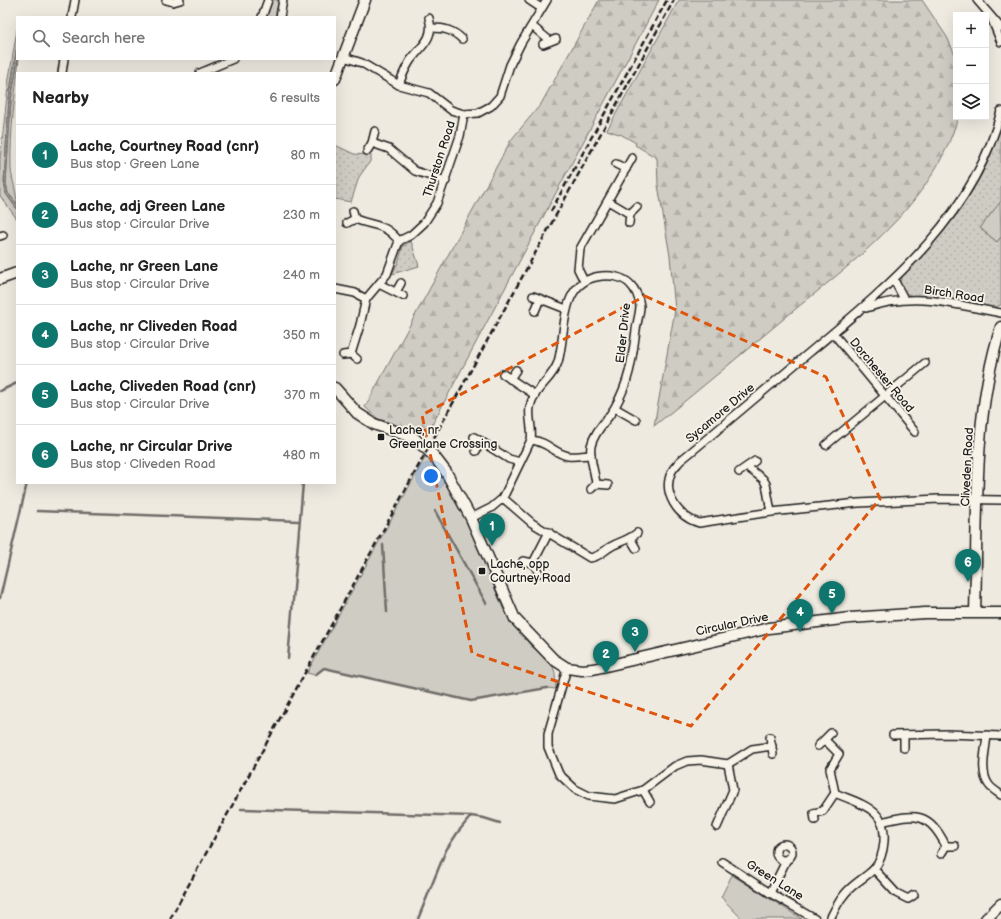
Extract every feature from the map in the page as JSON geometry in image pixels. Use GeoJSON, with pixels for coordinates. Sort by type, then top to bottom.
{"type":"FeatureCollection","features":[{"type":"Feature","properties":{"kind":"street"},"geometry":{"type":"LineString","coordinates":[[72,16],[75,0]]}},
{"type":"Feature","properties":{"kind":"street"},"geometry":{"type":"LineString","coordinates":[[166,0],[173,2],[180,0]]}},
{"type":"Feature","properties":{"kind":"street"},"geometry":{"type":"LineString","coordinates":[[262,16],[268,0]]}},
{"type":"Feature","properties":{"kind":"street"},"geometry":{"type":"LineString","coordinates":[[280,16],[283,0]]}},
{"type":"Feature","properties":{"kind":"street"},"geometry":{"type":"LineString","coordinates":[[336,77],[365,0]]}},
{"type":"Feature","properties":{"kind":"street"},"geometry":{"type":"LineString","coordinates":[[529,0],[541,8]]}},
{"type":"Feature","properties":{"kind":"street"},"geometry":{"type":"LineString","coordinates":[[344,57],[362,63],[399,84],[429,93],[451,110],[464,114],[478,112],[491,106],[500,96],[510,65],[541,8],[547,0]]}},
{"type":"Feature","properties":{"kind":"street"},"geometry":{"type":"LineString","coordinates":[[977,0],[1001,28]]}},
{"type":"Feature","properties":{"kind":"street"},"geometry":{"type":"LineString","coordinates":[[990,16],[1001,42]]}},
{"type":"Feature","properties":{"kind":"street"},"geometry":{"type":"LineString","coordinates":[[399,84],[408,64],[426,43],[432,28],[429,18]]}},
{"type":"Feature","properties":{"kind":"street"},"geometry":{"type":"LineString","coordinates":[[532,26],[549,41]]}},
{"type":"Feature","properties":{"kind":"street"},"geometry":{"type":"LineString","coordinates":[[432,28],[444,28],[457,33],[462,39]]}},
{"type":"Feature","properties":{"kind":"street"},"geometry":{"type":"LineString","coordinates":[[62,72],[64,60]]}},
{"type":"Feature","properties":{"kind":"street"},"geometry":{"type":"LineString","coordinates":[[202,72],[232,60]]}},
{"type":"Feature","properties":{"kind":"street","name":"Sycamore Drive"},"geometry":{"type":"LineString","coordinates":[[1001,112],[986,158],[960,202],[924,248],[894,280],[861,310],[680,461],[672,471],[669,482],[670,493],[674,504],[688,520],[699,523],[771,512],[894,501],[1001,500]]}},
{"type":"Feature","properties":{"kind":"street","name":"Thurston Road"},"geometry":{"type":"LineString","coordinates":[[399,240],[411,235],[430,215],[446,181],[452,156],[460,136],[464,114]]}},
{"type":"Feature","properties":{"kind":"street"},"geometry":{"type":"LineString","coordinates":[[367,151],[372,143],[375,131]]}},
{"type":"Feature","properties":{"kind":"street"},"geometry":{"type":"LineString","coordinates":[[372,143],[390,150],[415,171],[446,181]]}},
{"type":"Feature","properties":{"kind":"street"},"geometry":{"type":"LineString","coordinates":[[471,518],[491,508],[503,498],[531,440],[532,432],[530,408],[535,395],[556,369],[566,309],[572,296],[584,281],[578,269],[580,249],[632,158]]}},
{"type":"Feature","properties":{"kind":"street"},"geometry":{"type":"LineString","coordinates":[[616,164],[626,169]]}},
{"type":"Feature","properties":{"kind":"street"},"geometry":{"type":"LineString","coordinates":[[608,202],[630,214]]}},
{"type":"Feature","properties":{"kind":"street"},"geometry":{"type":"LineString","coordinates":[[629,223],[630,214],[638,207]]}},
{"type":"Feature","properties":{"kind":"street"},"geometry":{"type":"LineString","coordinates":[[353,211],[355,219]]}},
{"type":"Feature","properties":{"kind":"street"},"geometry":{"type":"LineString","coordinates":[[347,223],[355,219],[366,223],[376,224],[389,230],[399,240],[387,274],[366,299],[351,354]]}},
{"type":"Feature","properties":{"kind":"street"},"geometry":{"type":"LineString","coordinates":[[0,279],[16,273]]}},
{"type":"Feature","properties":{"kind":"street","name":"Elder Drive"},"geometry":{"type":"LineString","coordinates":[[584,281],[602,276],[620,278],[630,284],[637,294],[640,306],[632,366],[615,408],[594,438],[591,455],[594,487],[608,485]]}},
{"type":"Feature","properties":{"kind":"street"},"geometry":{"type":"LineString","coordinates":[[894,280],[904,299]]}},
{"type":"Feature","properties":{"kind":"street"},"geometry":{"type":"LineString","coordinates":[[396,292],[400,283]]}},
{"type":"Feature","properties":{"kind":"street"},"geometry":{"type":"LineString","coordinates":[[379,284],[403,296]]}},
{"type":"Feature","properties":{"kind":"street"},"geometry":{"type":"LineString","coordinates":[[336,289],[355,293],[366,299]]}},
{"type":"Feature","properties":{"kind":"street"},"geometry":{"type":"LineString","coordinates":[[535,311],[537,297],[566,309]]}},
{"type":"Feature","properties":{"kind":"street","name":"Birch Road"},"geometry":{"type":"LineString","coordinates":[[861,310],[881,303],[904,299],[940,301],[1001,313]]}},
{"type":"Feature","properties":{"kind":"street","name":"Cliveden Road"},"geometry":{"type":"LineString","coordinates":[[976,612],[978,466],[984,412],[1001,327]]}},
{"type":"Feature","properties":{"kind":"street","name":"Dorchester Road"},"geometry":{"type":"LineString","coordinates":[[833,333],[915,432]]}},
{"type":"Feature","properties":{"kind":"street"},"geometry":{"type":"LineString","coordinates":[[343,355],[351,354],[357,359]]}},
{"type":"Feature","properties":{"kind":"street"},"geometry":{"type":"LineString","coordinates":[[826,445],[925,363]]}},
{"type":"Feature","properties":{"kind":"street"},"geometry":{"type":"LineString","coordinates":[[510,379],[516,370]]}},
{"type":"Feature","properties":{"kind":"street"},"geometry":{"type":"LineString","coordinates":[[503,374],[535,395]]}},
{"type":"Feature","properties":{"kind":"street"},"geometry":{"type":"LineString","coordinates":[[336,389],[357,413],[374,424],[405,434],[424,446],[446,472],[471,518],[516,619],[553,659],[567,668],[548,734],[548,747],[559,774],[575,789],[589,796],[615,799],[643,790],[675,766],[687,761],[700,760],[728,764],[752,749],[772,746]]}},
{"type":"Feature","properties":{"kind":"street"},"geometry":{"type":"LineString","coordinates":[[615,408],[636,420]]}},
{"type":"Feature","properties":{"kind":"street"},"geometry":{"type":"LineString","coordinates":[[474,436],[509,459],[520,462]]}},
{"type":"Feature","properties":{"kind":"street"},"geometry":{"type":"LineString","coordinates":[[531,440],[541,441],[559,453],[569,456],[591,455]]}},
{"type":"Feature","properties":{"kind":"street"},"geometry":{"type":"LineString","coordinates":[[476,451],[481,441]]}},
{"type":"Feature","properties":{"kind":"street"},"geometry":{"type":"LineString","coordinates":[[739,472],[754,461]]}},
{"type":"Feature","properties":{"kind":"street"},"geometry":{"type":"LineString","coordinates":[[747,467],[763,479],[766,484],[771,512]]}},
{"type":"Feature","properties":{"kind":"street"},"geometry":{"type":"LineString","coordinates":[[503,498],[532,523],[590,558],[597,557],[612,545],[630,538],[637,533]]}},
{"type":"Feature","properties":{"kind":"street"},"geometry":{"type":"LineString","coordinates":[[534,563],[548,532]]}},
{"type":"Feature","properties":{"kind":"street"},"geometry":{"type":"LineString","coordinates":[[630,538],[636,548]]}},
{"type":"Feature","properties":{"kind":"street"},"geometry":{"type":"LineString","coordinates":[[523,561],[534,563]]}},
{"type":"Feature","properties":{"kind":"street"},"geometry":{"type":"LineString","coordinates":[[534,563],[539,573]]}},
{"type":"Feature","properties":{"kind":"street","name":"Circular Drive"},"geometry":{"type":"LineString","coordinates":[[567,668],[582,670],[593,668],[769,628],[850,618],[976,612],[1001,613]]}},
{"type":"Feature","properties":{"kind":"street"},"geometry":{"type":"LineString","coordinates":[[818,746],[831,733]]}},
{"type":"Feature","properties":{"kind":"street"},"geometry":{"type":"LineString","coordinates":[[893,735],[1001,736]]}},
{"type":"Feature","properties":{"kind":"street"},"geometry":{"type":"LineString","coordinates":[[904,735],[904,748]]}},
{"type":"Feature","properties":{"kind":"street"},"geometry":{"type":"LineString","coordinates":[[987,735],[984,768],[986,779],[990,786],[1001,795]]}},
{"type":"Feature","properties":{"kind":"street"},"geometry":{"type":"LineString","coordinates":[[770,737],[773,754]]}},
{"type":"Feature","properties":{"kind":"street"},"geometry":{"type":"LineString","coordinates":[[810,806],[814,817],[823,811],[835,793],[830,769],[841,752],[825,740]]}},
{"type":"Feature","properties":{"kind":"street"},"geometry":{"type":"LineString","coordinates":[[717,827],[733,790],[728,764]]}},
{"type":"Feature","properties":{"kind":"street"},"geometry":{"type":"LineString","coordinates":[[643,790],[650,802]]}},
{"type":"Feature","properties":{"kind":"street"},"geometry":{"type":"LineString","coordinates":[[830,919],[843,896],[856,882],[874,869],[880,858],[884,843],[881,822],[876,814],[868,808],[835,793]]}},
{"type":"Feature","properties":{"kind":"street"},"geometry":{"type":"LineString","coordinates":[[881,822],[912,815],[925,818],[934,827],[946,846]]}},
{"type":"Feature","properties":{"kind":"street"},"geometry":{"type":"LineString","coordinates":[[721,818],[729,821]]}},
{"type":"Feature","properties":{"kind":"street"},"geometry":{"type":"LineString","coordinates":[[946,846],[954,846]]}},
{"type":"Feature","properties":{"kind":"street"},"geometry":{"type":"LineString","coordinates":[[941,854],[946,846]]}},
{"type":"Feature","properties":{"kind":"street"},"geometry":{"type":"LineString","coordinates":[[770,893],[787,859]]}},
{"type":"Feature","properties":{"kind":"street","name":"Green Lane"},"geometry":{"type":"LineString","coordinates":[[722,862],[770,893],[815,919]]}},
{"type":"Feature","properties":{"kind":"street"},"geometry":{"type":"LineString","coordinates":[[874,869],[896,893],[910,899]]}},
{"type":"Feature","properties":{"kind":"street"},"geometry":{"type":"LineString","coordinates":[[986,919],[1001,904]]}},
{"type":"Feature","properties":{"kind":"highlighted area"},"geometry":{"type":"Polygon","coordinates":[[[645,296],[826,377],[880,499],[691,726],[472,653],[422,415],[645,296]]]}},
{"type":"Feature","properties":{"kind":"green space"},"geometry":{"type":"Polygon","coordinates":[[[271,0],[279,0],[275,16],[264,16],[271,0]]]}},
{"type":"Feature","properties":{"kind":"green space"},"geometry":{"type":"Polygon","coordinates":[[[599,0],[659,0],[424,440],[406,428],[378,419],[365,407],[511,140],[541,104],[599,0]]]}},
{"type":"Feature","properties":{"kind":"green space"},"geometry":{"type":"Polygon","coordinates":[[[679,0],[922,0],[947,37],[953,50],[953,120],[957,120],[946,149],[930,177],[911,204],[864,252],[654,426],[675,310],[670,256],[658,185],[657,158],[635,145],[636,143],[622,135],[607,130],[679,0]]]}},
{"type":"Feature","properties":{"kind":"green space"},"geometry":{"type":"Polygon","coordinates":[[[16,36],[16,52],[9,98],[4,182],[6,194],[16,208],[16,218],[0,196],[0,159],[9,78],[16,36]]]}},
{"type":"Feature","properties":{"kind":"green space"},"geometry":{"type":"Polygon","coordinates":[[[18,60],[19,60],[18,72],[16,72],[11,141],[11,169],[16,203],[8,193],[6,183],[11,100],[18,60]]]}},
{"type":"Feature","properties":{"kind":"green space"},"geometry":{"type":"Polygon","coordinates":[[[1001,123],[1001,201],[980,228],[997,242],[1001,237],[1001,305],[992,308],[940,298],[911,296],[903,291],[899,284],[902,277],[933,243],[962,207],[985,167],[1001,123]]]}},
{"type":"Feature","properties":{"kind":"green space"},"geometry":{"type":"Polygon","coordinates":[[[336,145],[354,154],[371,155],[371,160],[359,177],[351,202],[336,199],[336,145]]]}},
{"type":"Feature","properties":{"kind":"green space"},"geometry":{"type":"Polygon","coordinates":[[[1000,201],[1001,237],[997,242],[980,228],[1000,201]]]}},
{"type":"Feature","properties":{"kind":"green space"},"geometry":{"type":"Polygon","coordinates":[[[411,241],[419,266],[392,274],[398,263],[403,246],[411,241]]]}},
{"type":"Feature","properties":{"kind":"green space"},"geometry":{"type":"Polygon","coordinates":[[[427,454],[464,514],[505,613],[530,645],[549,660],[555,673],[556,689],[547,688],[471,701],[324,668],[315,675],[307,673],[427,454]]]}},
{"type":"Feature","properties":{"kind":"green space"},"geometry":{"type":"Polygon","coordinates":[[[732,875],[802,919],[742,919],[721,897],[732,875]]]}},
{"type":"Feature","properties":{"kind":"shaded area"},"geometry":{"type":"Polygon","coordinates":[[[16,52],[16,60],[18,60],[11,100],[6,183],[8,193],[16,203],[16,208],[6,194],[4,182],[9,98],[16,52]]]}},
{"type":"Feature","properties":{"kind":"waterway"},"geometry":{"type":"LineString","coordinates":[[0,391],[16,383]]}},
{"type":"Feature","properties":{"kind":"waterway"},"geometry":{"type":"LineString","coordinates":[[0,598],[27,484]]}},
{"type":"Feature","properties":{"kind":"waterway"},"geometry":{"type":"LineString","coordinates":[[288,659],[303,484]]}},
{"type":"Feature","properties":{"kind":"waterway"},"geometry":{"type":"LineString","coordinates":[[37,511],[298,521]]}},
{"type":"Feature","properties":{"kind":"waterway"},"geometry":{"type":"LineString","coordinates":[[435,511],[486,603]]}},
{"type":"Feature","properties":{"kind":"waterway"},"geometry":{"type":"LineString","coordinates":[[383,545],[387,612]]}},
{"type":"Feature","properties":{"kind":"waterway"},"geometry":{"type":"LineString","coordinates":[[315,675],[324,668],[471,701],[547,688]]}},
{"type":"Feature","properties":{"kind":"waterway"},"geometry":{"type":"LineString","coordinates":[[241,809],[471,816]]}},
{"type":"Feature","properties":{"kind":"waterway"},"geometry":{"type":"LineString","coordinates":[[418,919],[446,850],[471,816],[500,823]]}},
{"type":"Feature","properties":{"kind":"railway"},"geometry":{"type":"LineString","coordinates":[[551,211],[667,0]]}},
{"type":"Feature","properties":{"kind":"railway"},"geometry":{"type":"LineString","coordinates":[[170,919],[674,0]]}},
{"type":"Feature","properties":{"kind":"place","name":"Lache, nr Greenlane Crossing"},"geometry":{"type":"Point","coordinates":[381,437]}},
{"type":"Feature","properties":{"kind":"place","name":"Lache, Courtney Road (cnr)"},"geometry":{"type":"Point","coordinates":[492,546]}},
{"type":"Feature","properties":{"kind":"place","name":"Lache, opp Courtney Road"},"geometry":{"type":"Point","coordinates":[482,571]}},
{"type":"Feature","properties":{"kind":"place","name":"Lache, nr Circular Drive"},"geometry":{"type":"Point","coordinates":[968,582]}},
{"type":"Feature","properties":{"kind":"place","name":"Lache, Cliveden Road (cnr)"},"geometry":{"type":"Point","coordinates":[832,614]}},
{"type":"Feature","properties":{"kind":"place","name":"Lache, nr Cliveden Road"},"geometry":{"type":"Point","coordinates":[800,632]}},
{"type":"Feature","properties":{"kind":"place","name":"Lache, nr Green Lane"},"geometry":{"type":"Point","coordinates":[635,652]}},
{"type":"Feature","properties":{"kind":"place","name":"Lache, adj Green Lane"},"geometry":{"type":"Point","coordinates":[606,674]}}]}
